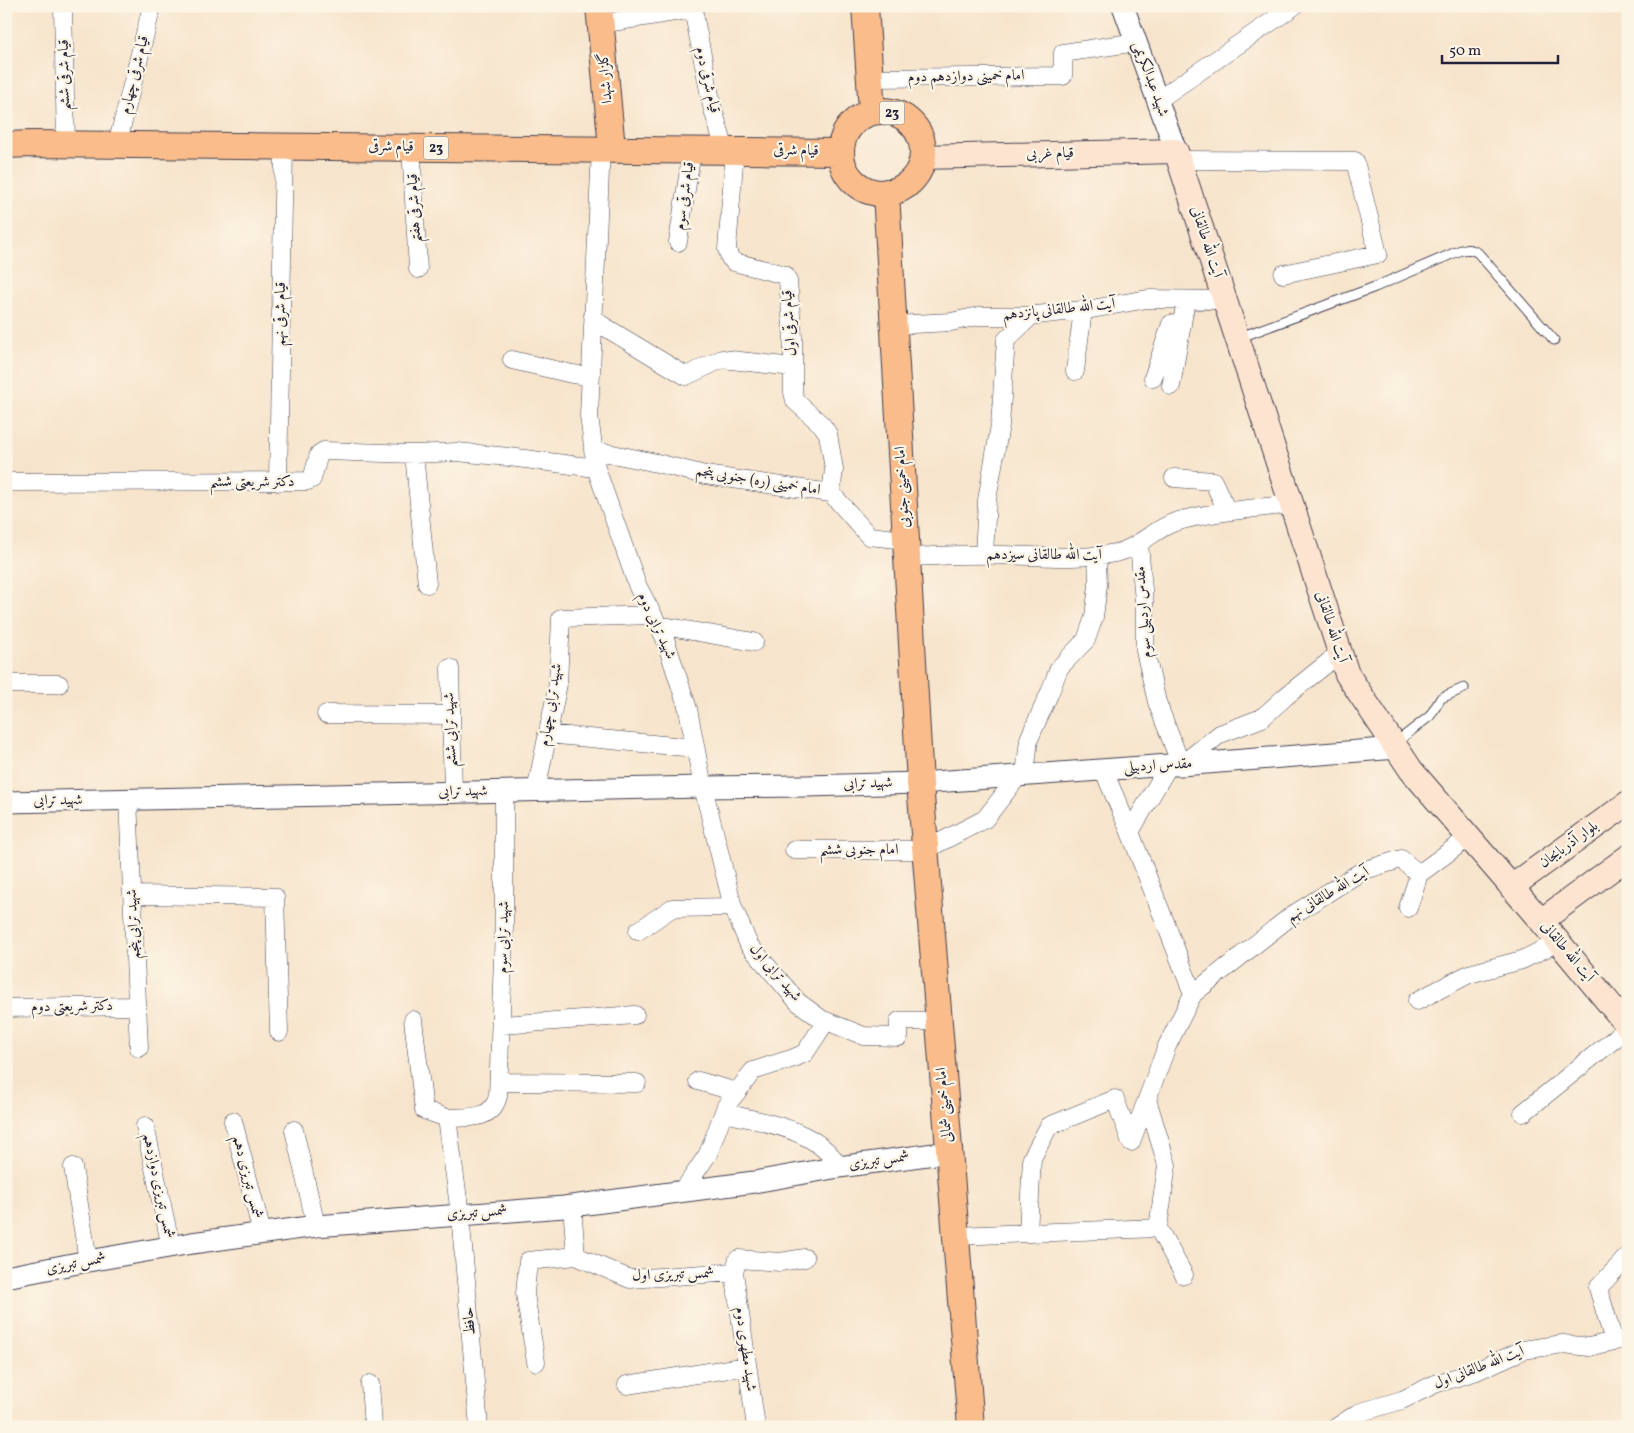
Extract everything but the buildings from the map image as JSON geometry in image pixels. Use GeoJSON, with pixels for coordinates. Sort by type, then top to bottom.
{"type":"FeatureCollection","features":[{"type":"Feature","properties":{"kind":"main road","name":"23"},"geometry":{"type":"LineString","coordinates":[[865,6],[872,112]]}},
{"type":"Feature","properties":{"kind":"main road","name":"گلزار شهدا"},"geometry":{"type":"LineString","coordinates":[[600,15],[607,149]]}},
{"type":"Feature","properties":{"kind":"main road","name":"23"},"geometry":{"type":"LineString","coordinates":[[841,152],[844,138],[850,127],[860,118],[872,112],[885,111],[898,114],[909,121],[918,131],[923,157]]}},
{"type":"Feature","properties":{"kind":"main road","name":"قیام شرقی"},"geometry":{"type":"LineString","coordinates":[[6,128],[18,145],[841,152]]}},
{"type":"Feature","properties":{"kind":"main road"},"geometry":{"type":"LineString","coordinates":[[841,152],[843,165],[850,177],[860,186],[872,191],[886,192],[900,189],[911,181],[919,170],[923,157]]}},
{"type":"Feature","properties":{"kind":"main road","name":"قیام غربی"},"geometry":{"type":"LineString","coordinates":[[923,157],[1178,156]]}},
{"type":"Feature","properties":{"kind":"main road","name":"آیت الله طالقانی"},"geometry":{"type":"LineString","coordinates":[[1178,156],[1347,674],[1411,770],[1541,921],[1628,1027]]}},
{"type":"Feature","properties":{"kind":"main road","name":"امام خمینی جنوبی"},"geometry":{"type":"LineString","coordinates":[[886,192],[920,782]]}},
{"type":"Feature","properties":{"kind":"main road","name":"امام خمینی شمالی"},"geometry":{"type":"LineString","coordinates":[[920,782],[971,1427]]}},
{"type":"Feature","properties":{"kind":"main road","name":"بلوار آذربایجان"},"geometry":{"type":"LineString","coordinates":[[1511,887],[1628,803]]}},
{"type":"Feature","properties":{"kind":"main road"},"geometry":{"type":"LineString","coordinates":[[1541,921],[1628,857]]}},
{"type":"Feature","properties":{"kind":"street","name":"قیام شرقی ششم"},"geometry":{"type":"LineString","coordinates":[[63,6],[66,144]]}},
{"type":"Feature","properties":{"kind":"street","name":"قیام شرقی چهارم"},"geometry":{"type":"LineString","coordinates":[[118,145],[152,6]]}},
{"type":"Feature","properties":{"kind":"street","name":"شهید عبدالکریمی"},"geometry":{"type":"LineString","coordinates":[[1123,6],[1178,156]]}},
{"type":"Feature","properties":{"kind":"street"},"geometry":{"type":"LineString","coordinates":[[1158,100],[1294,6]]}},
{"type":"Feature","properties":{"kind":"street"},"geometry":{"type":"LineString","coordinates":[[600,15],[695,8]]}},
{"type":"Feature","properties":{"kind":"street","name":"قیام شرقی دوم"},"geometry":{"type":"LineString","coordinates":[[695,8],[712,106],[730,150]]}},
{"type":"Feature","properties":{"kind":"street","name":"امام خمینی دوازدهم دوم"},"geometry":{"type":"LineString","coordinates":[[870,78],[1063,76],[1063,53],[1137,42]]}},
{"type":"Feature","properties":{"kind":"street","name":"قیام شرقی نهم"},"geometry":{"type":"LineString","coordinates":[[278,482],[284,146]]}},
{"type":"Feature","properties":{"kind":"street","name":"قیام شرقی هفتم"},"geometry":{"type":"LineString","coordinates":[[412,148],[418,269]]}},
{"type":"Feature","properties":{"kind":"street","name":"شهید ترابی دوم"},"geometry":{"type":"LineString","coordinates":[[607,149],[590,376],[589,416],[593,450],[596,468],[638,587],[664,636],[688,709],[703,786]]}},
{"type":"Feature","properties":{"kind":"street","name":"قیام شرقی سوم"},"geometry":{"type":"LineString","coordinates":[[678,242],[692,150]]}},
{"type":"Feature","properties":{"kind":"street","name":"قیام شرقی اول"},"geometry":{"type":"LineString","coordinates":[[730,150],[727,249],[730,258],[734,262],[785,275],[788,281],[794,337],[792,392],[795,401],[822,425],[828,434],[834,469],[831,493]]}},
{"type":"Feature","properties":{"kind":"street"},"geometry":{"type":"LineString","coordinates":[[1178,156],[1355,161],[1378,254],[1283,274]]}},
{"type":"Feature","properties":{"kind":"street","name":"آیت الله طالقانی پانزدهم"},"geometry":{"type":"LineString","coordinates":[[894,325],[951,322],[979,316],[1032,315],[1083,310],[1146,299],[1225,300]]}},
{"type":"Feature","properties":{"kind":"street"},"geometry":{"type":"LineString","coordinates":[[1171,386],[1186,300]]}},
{"type":"Feature","properties":{"kind":"street"},"geometry":{"type":"LineString","coordinates":[[1075,370],[1083,310]]}},
{"type":"Feature","properties":{"kind":"street"},"geometry":{"type":"LineString","coordinates":[[984,555],[988,500],[1000,425],[1006,340],[1032,315]]}},
{"type":"Feature","properties":{"kind":"street"},"geometry":{"type":"LineString","coordinates":[[593,316],[600,324],[686,376],[722,359],[793,367]]}},
{"type":"Feature","properties":{"kind":"street"},"geometry":{"type":"LineString","coordinates":[[1153,378],[1171,324],[1182,325]]}},
{"type":"Feature","properties":{"kind":"street"},"geometry":{"type":"LineString","coordinates":[[512,360],[572,374],[590,376]]}},
{"type":"Feature","properties":{"kind":"street","name":"امام خمینی (ره) جنوبی پنجم"},"geometry":{"type":"LineString","coordinates":[[593,450],[705,475],[831,493],[869,536],[906,548]]}},
{"type":"Feature","properties":{"kind":"street","name":"دکتر شریعتی ششم"},"geometry":{"type":"LineString","coordinates":[[6,482],[308,481],[312,479],[319,454],[324,451],[414,454],[457,452],[596,468]]}},
{"type":"Feature","properties":{"kind":"street"},"geometry":{"type":"LineString","coordinates":[[414,454],[427,584]]}},
{"type":"Feature","properties":{"kind":"street"},"geometry":{"type":"LineString","coordinates":[[1174,478],[1213,481],[1227,512]]}},
{"type":"Feature","properties":{"kind":"street","name":"آیت الله طالقانی سیزدهم"},"geometry":{"type":"LineString","coordinates":[[906,548],[984,555],[1097,556],[1117,553],[1139,543],[1173,523],[1227,512],[1291,504]]}},
{"type":"Feature","properties":{"kind":"street","name":"مقدس اردبیلی سوم"},"geometry":{"type":"LineString","coordinates":[[1139,543],[1145,613],[1145,651],[1175,765]]}},
{"type":"Feature","properties":{"kind":"street"},"geometry":{"type":"LineString","coordinates":[[925,850],[985,819],[1022,775],[1029,739],[1059,668],[1086,640],[1094,617],[1098,585],[1097,556]]}},
{"type":"Feature","properties":{"kind":"street","name":"شهید ترابی چهارم"},"geometry":{"type":"LineString","coordinates":[[536,791],[558,684],[561,618],[655,620]]}},
{"type":"Feature","properties":{"kind":"street"},"geometry":{"type":"LineString","coordinates":[[655,620],[754,642]]}},
{"type":"Feature","properties":{"kind":"street"},"geometry":{"type":"LineString","coordinates":[[1130,832],[1175,765],[1220,734],[1262,718],[1285,696],[1340,654]]}},
{"type":"Feature","properties":{"kind":"street","name":"شهید ترابی ششم"},"geometry":{"type":"LineString","coordinates":[[450,668],[453,792]]}},
{"type":"Feature","properties":{"kind":"street"},"geometry":{"type":"LineString","coordinates":[[6,684],[59,684]]}},
{"type":"Feature","properties":{"kind":"street"},"geometry":{"type":"LineString","coordinates":[[326,714],[451,715]]}},
{"type":"Feature","properties":{"kind":"street"},"geometry":{"type":"LineString","coordinates":[[547,734],[695,748]]}},
{"type":"Feature","properties":{"kind":"street","name":"مقدس اردبیلی"},"geometry":{"type":"LineString","coordinates":[[920,782],[1175,765],[1395,746]]}},
{"type":"Feature","properties":{"kind":"street"},"geometry":{"type":"LineString","coordinates":[[1028,1233],[1032,1158],[1049,1126],[1116,1100],[1131,1142],[1167,1046],[1193,994],[1130,832],[1103,769]]}},
{"type":"Feature","properties":{"kind":"street","name":"شهید ترابی"},"geometry":{"type":"LineString","coordinates":[[6,802],[703,786],[806,786],[920,782]]}},
{"type":"Feature","properties":{"kind":"street","name":"شهید ترابی اول"},"geometry":{"type":"LineString","coordinates":[[703,786],[733,907],[749,946],[798,1002],[821,1019],[864,1036],[899,1037],[899,1021],[939,1021]]}},
{"type":"Feature","properties":{"kind":"street","name":"شهید ترابی سوم"},"geometry":{"type":"LineString","coordinates":[[447,1118],[487,1114],[496,1106],[500,1082],[502,1025],[504,791]]}},
{"type":"Feature","properties":{"kind":"street","name":"شهید ترابی پنجم"},"geometry":{"type":"LineString","coordinates":[[128,799],[139,1048]]}},
{"type":"Feature","properties":{"kind":"street"},"geometry":{"type":"LineString","coordinates":[[1408,908],[1419,874],[1469,837]]}},
{"type":"Feature","properties":{"kind":"street","name":"امام جنوبی ششم"},"geometry":{"type":"LineString","coordinates":[[794,850],[925,850]]}},
{"type":"Feature","properties":{"kind":"street","name":"آیت الله طالقانی نهم"},"geometry":{"type":"LineString","coordinates":[[1193,994],[1291,916],[1362,871],[1400,859],[1419,874]]}},
{"type":"Feature","properties":{"kind":"street"},"geometry":{"type":"LineString","coordinates":[[132,895],[274,897],[279,1032]]}},
{"type":"Feature","properties":{"kind":"street"},"geometry":{"type":"LineString","coordinates":[[638,931],[672,908],[733,907]]}},
{"type":"Feature","properties":{"kind":"street"},"geometry":{"type":"LineString","coordinates":[[1417,1001],[1469,974],[1522,960],[1558,942]]}},
{"type":"Feature","properties":{"kind":"street","name":"دکتر شریعتی دوم"},"geometry":{"type":"LineString","coordinates":[[6,1008],[137,1006]]}},
{"type":"Feature","properties":{"kind":"street"},"geometry":{"type":"LineString","coordinates":[[502,1025],[635,1015]]}},
{"type":"Feature","properties":{"kind":"street"},"geometry":{"type":"LineString","coordinates":[[413,1020],[424,1110],[447,1118]]}},
{"type":"Feature","properties":{"kind":"street"},"geometry":{"type":"LineString","coordinates":[[683,1191],[708,1154],[726,1106],[753,1071],[805,1053],[826,1021]]}},
{"type":"Feature","properties":{"kind":"street"},"geometry":{"type":"LineString","coordinates":[[1523,1113],[1628,1027]]}},
{"type":"Feature","properties":{"kind":"street"},"geometry":{"type":"LineString","coordinates":[[698,1081],[737,1092]]}},
{"type":"Feature","properties":{"kind":"street"},"geometry":{"type":"LineString","coordinates":[[500,1082],[637,1083]]}},
{"type":"Feature","properties":{"kind":"street"},"geometry":{"type":"LineString","coordinates":[[1147,1099],[1167,1165],[1158,1228],[1184,1275]]}},
{"type":"Feature","properties":{"kind":"street"},"geometry":{"type":"LineString","coordinates":[[724,1113],[766,1122],[810,1138],[833,1155],[839,1167]]}},
{"type":"Feature","properties":{"kind":"street","name":"حافظ"},"geometry":{"type":"LineString","coordinates":[[447,1118],[460,1214],[479,1427]]}},
{"type":"Feature","properties":{"kind":"street","name":"شمس تبریزی دهم"},"geometry":{"type":"LineString","coordinates":[[233,1121],[262,1233]]}},
{"type":"Feature","properties":{"kind":"street","name":"شمس تبریزی دوازدهم"},"geometry":{"type":"LineString","coordinates":[[145,1126],[172,1246]]}},
{"type":"Feature","properties":{"kind":"street"},"geometry":{"type":"LineString","coordinates":[[294,1130],[316,1226]]}},
{"type":"Feature","properties":{"kind":"street","name":"شمس تبریزی"},"geometry":{"type":"LineString","coordinates":[[6,1277],[172,1246],[262,1233],[316,1226],[572,1206],[754,1182],[839,1167],[949,1152]]}},
{"type":"Feature","properties":{"kind":"street"},"geometry":{"type":"LineString","coordinates":[[73,1167],[88,1261]]}},
{"type":"Feature","properties":{"kind":"street"},"geometry":{"type":"LineString","coordinates":[[536,1362],[525,1294],[528,1261],[576,1256],[572,1206]]}},
{"type":"Feature","properties":{"kind":"street"},"geometry":{"type":"LineString","coordinates":[[956,1236],[1158,1228]]}},
{"type":"Feature","properties":{"kind":"street","name":"شمس تبریزی اول"},"geometry":{"type":"LineString","coordinates":[[576,1256],[630,1279],[734,1272]]}},
{"type":"Feature","properties":{"kind":"street"},"geometry":{"type":"LineString","coordinates":[[1621,1340],[1598,1288],[1628,1256]]}},
{"type":"Feature","properties":{"kind":"street"},"geometry":{"type":"LineString","coordinates":[[734,1272],[738,1259],[780,1262],[805,1258]]}},
{"type":"Feature","properties":{"kind":"street","name":"شهید مطهری دوم"},"geometry":{"type":"LineString","coordinates":[[734,1272],[756,1427]]}},
{"type":"Feature","properties":{"kind":"street","name":"آیت الله طالقانی اول"},"geometry":{"type":"LineString","coordinates":[[1337,1427],[1358,1413],[1402,1400],[1435,1384],[1474,1372],[1523,1350],[1563,1344],[1589,1347],[1621,1340]]}},
{"type":"Feature","properties":{"kind":"street"},"geometry":{"type":"LineString","coordinates":[[627,1386],[747,1366]]}},
{"type":"Feature","properties":{"kind":"street"},"geometry":{"type":"LineString","coordinates":[[370,1384],[373,1427]]}},
{"type":"Feature","properties":{"kind":"lane"},"geometry":{"type":"LineString","coordinates":[[1237,338],[1375,287],[1461,250],[1472,249],[1478,253],[1554,340]]}},
{"type":"Feature","properties":{"kind":"lane"},"geometry":{"type":"LineString","coordinates":[[1395,746],[1430,716],[1441,698],[1464,688]]}}]}
